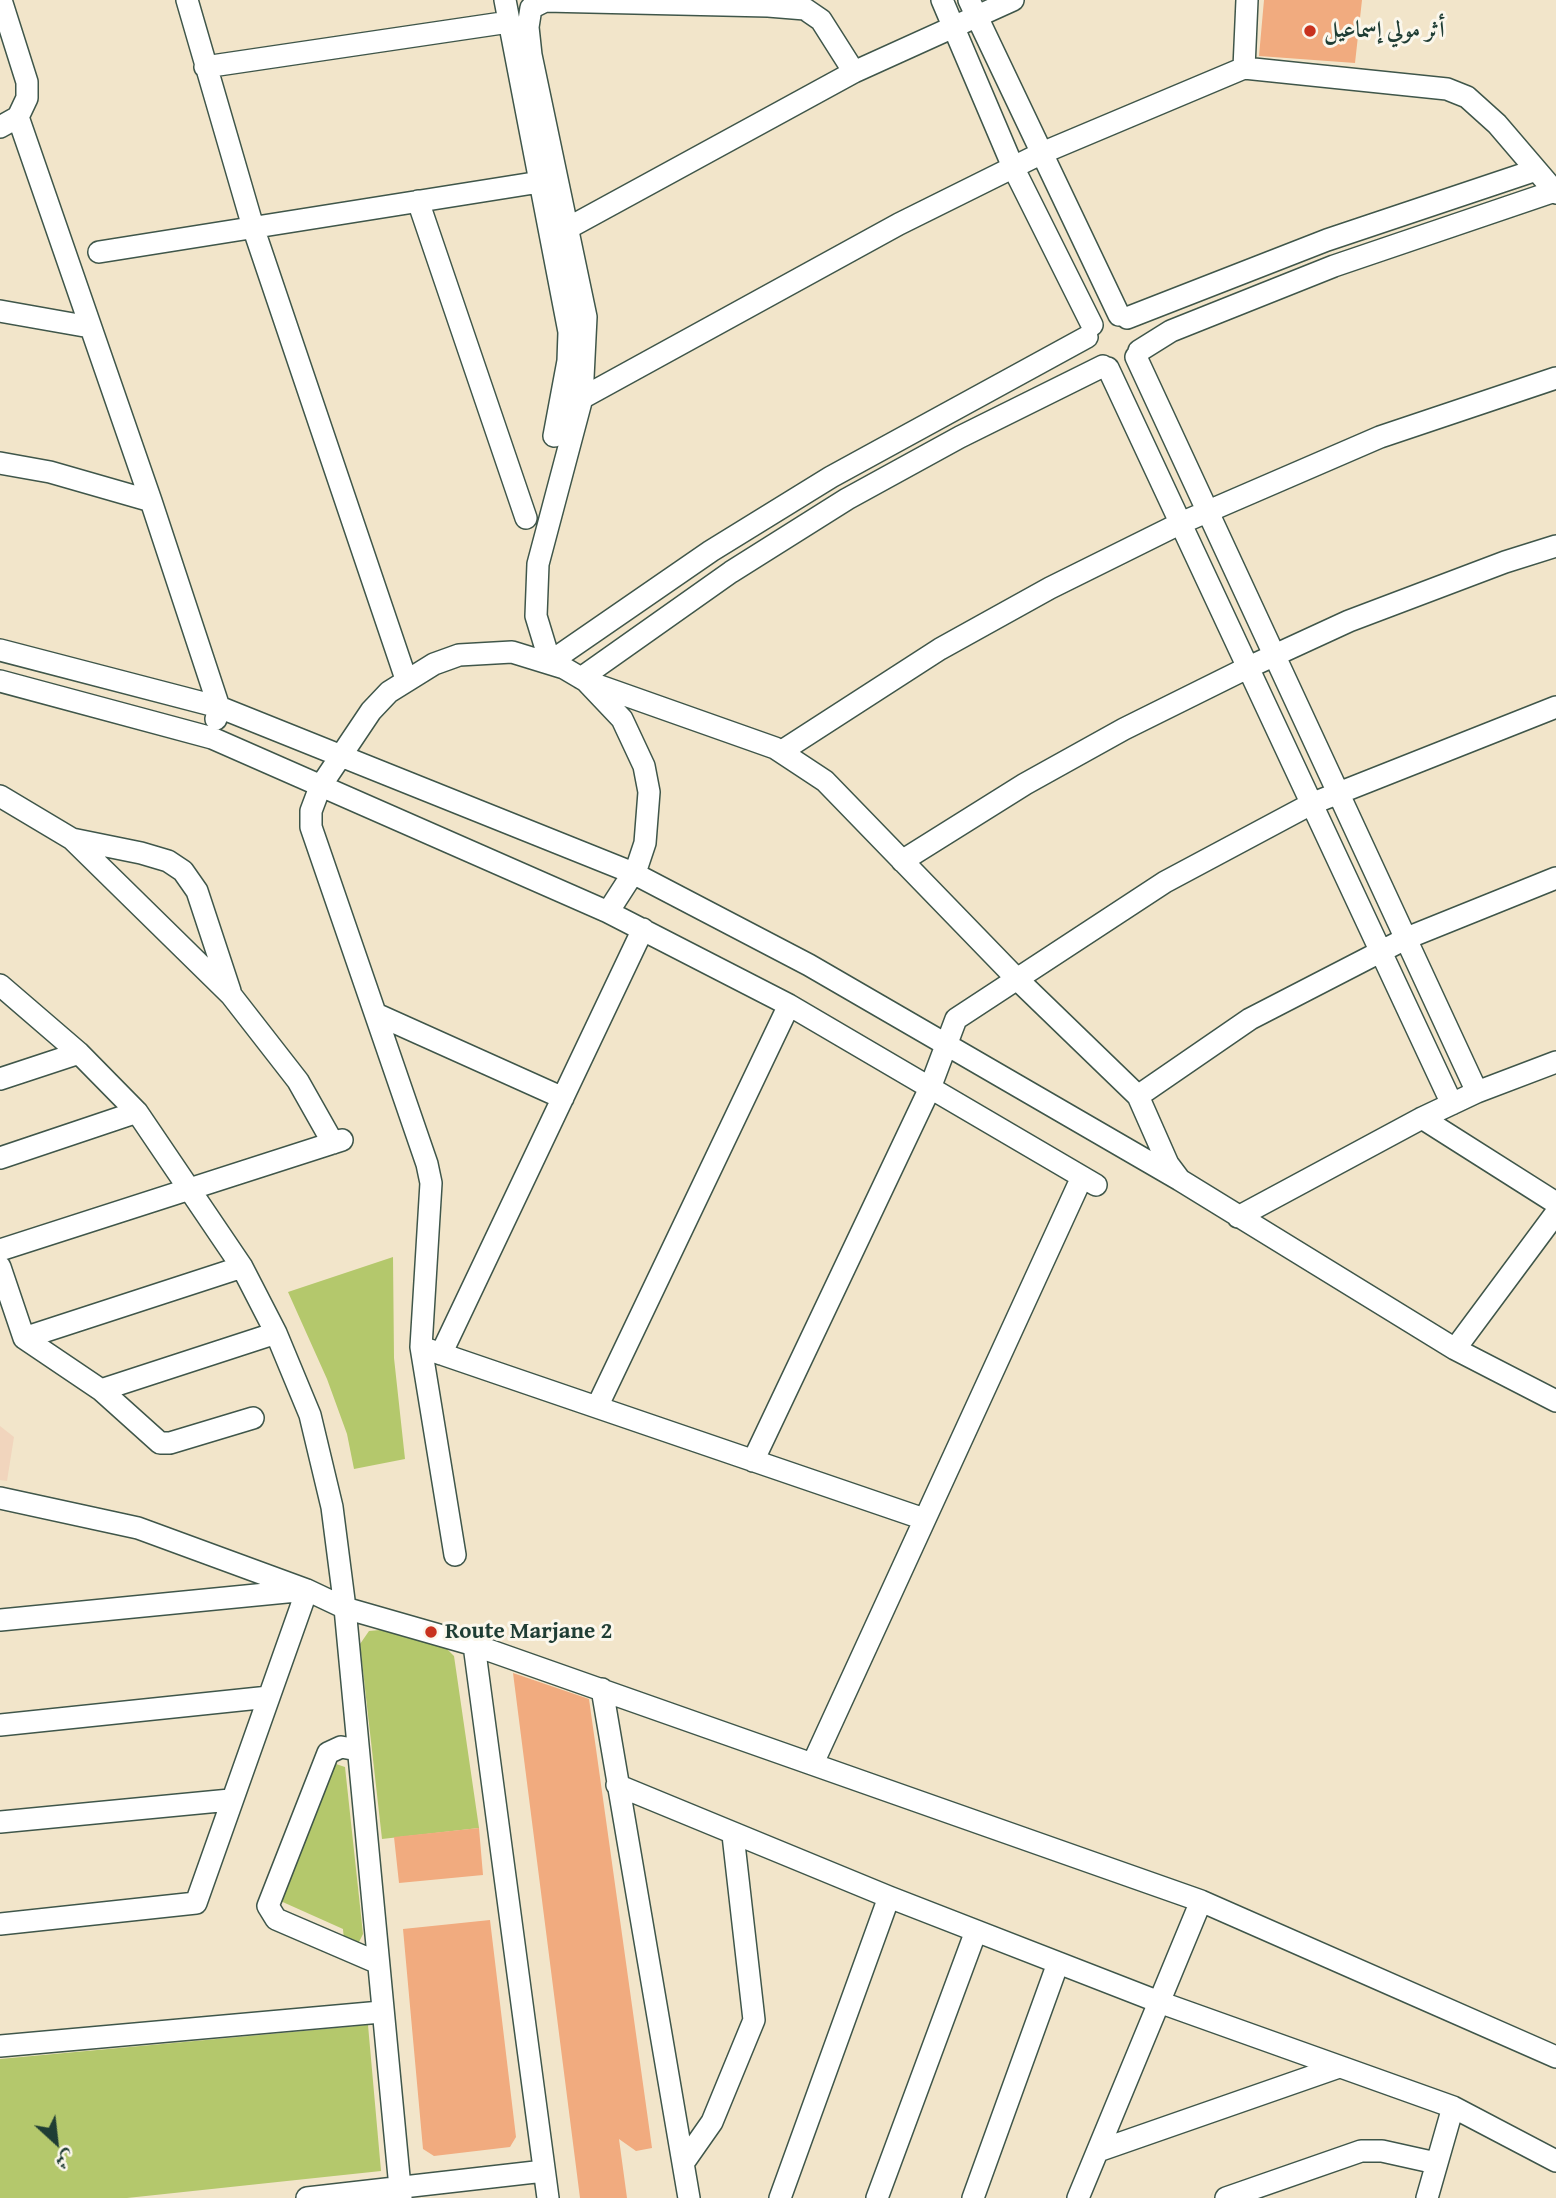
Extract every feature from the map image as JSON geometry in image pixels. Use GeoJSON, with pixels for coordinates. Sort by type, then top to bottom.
{"type":"FeatureCollection","features":[{"type":"Feature","properties":{"kind":"street"},"geometry":{"type":"LineString","coordinates":[[1,0],[27,82],[27,98],[9,122],[90,327],[219,707],[212,738]]}},
{"type":"Feature","properties":{"kind":"street"},"geometry":{"type":"LineString","coordinates":[[187,0],[253,227],[406,679]]}},
{"type":"Feature","properties":{"kind":"street"},"geometry":{"type":"LineString","coordinates":[[505,0],[569,332],[568,361],[554,436]]}},
{"type":"Feature","properties":{"kind":"street"},"geometry":{"type":"LineString","coordinates":[[942,0],[1013,167],[1089,331],[1090,355],[1105,367],[1181,523],[1452,1104]]}},
{"type":"Feature","properties":{"kind":"street"},"geometry":{"type":"LineString","coordinates":[[570,227],[854,72],[953,27],[972,8],[1013,0]]}},
{"type":"Feature","properties":{"kind":"street"},"geometry":{"type":"LineString","coordinates":[[1244,68],[1247,0]]}},
{"type":"Feature","properties":{"kind":"street"},"geometry":{"type":"LineString","coordinates":[[550,662],[536,616],[538,564],[582,397],[586,317],[570,227],[531,55],[529,15],[538,4],[564,1],[805,9],[821,20],[854,72]]}},
{"type":"Feature","properties":{"kind":"street"},"geometry":{"type":"LineString","coordinates":[[972,8],[1123,317],[1137,329],[1137,354],[1477,1092]]}},
{"type":"Feature","properties":{"kind":"street"},"geometry":{"type":"LineString","coordinates":[[205,67],[509,22]]}},
{"type":"Feature","properties":{"kind":"street"},"geometry":{"type":"LineString","coordinates":[[582,397],[899,224],[1013,167],[1244,68],[1447,89],[1467,97],[1481,108],[1555,192],[1334,266],[1171,331],[1123,366],[1105,367],[960,437],[847,499],[731,572],[583,679]]}},
{"type":"Feature","properties":{"kind":"street"},"geometry":{"type":"LineString","coordinates":[[550,662],[711,551],[820,483],[1089,331],[1104,316],[1123,317],[1327,240],[1536,170]]}},
{"type":"Feature","properties":{"kind":"street"},"geometry":{"type":"LineString","coordinates":[[99,252],[540,182]]}},
{"type":"Feature","properties":{"kind":"street"},"geometry":{"type":"LineString","coordinates":[[418,201],[526,517]]}},
{"type":"Feature","properties":{"kind":"street"},"geometry":{"type":"LineString","coordinates":[[0,311],[90,327]]}},
{"type":"Feature","properties":{"kind":"street"},"geometry":{"type":"LineString","coordinates":[[782,751],[940,649],[1050,587],[1181,523],[1380,437],[1556,378]]}},
{"type":"Feature","properties":{"kind":"street"},"geometry":{"type":"LineString","coordinates":[[0,463],[50,472],[151,501]]}},
{"type":"Feature","properties":{"kind":"street"},"geometry":{"type":"LineString","coordinates":[[902,861],[1025,784],[1124,729],[1274,654],[1349,621],[1505,562],[1556,546]]}},
{"type":"Feature","properties":{"kind":"street"},"geometry":{"type":"LineString","coordinates":[[0,650],[219,707],[633,873],[809,965],[1180,1180],[1455,1349],[1556,1401]]}},
{"type":"Feature","properties":{"kind":"street"},"geometry":{"type":"LineString","coordinates":[[455,1555],[431,1350],[431,1184],[427,1164],[311,827],[311,811],[320,787],[372,711],[406,679],[434,664],[486,652],[512,652],[550,662],[583,679],[782,751],[825,780],[1017,979],[1138,1096],[1168,1164],[1180,1180]]}},
{"type":"Feature","properties":{"kind":"street"},"geometry":{"type":"LineString","coordinates":[[583,679],[622,719],[644,766],[649,819],[645,843],[633,873],[608,912]]}},
{"type":"Feature","properties":{"kind":"street"},"geometry":{"type":"LineString","coordinates":[[0,681],[212,738],[608,912],[789,1005],[1089,1181],[925,1519],[813,1763]]}},
{"type":"Feature","properties":{"kind":"street"},"geometry":{"type":"LineString","coordinates":[[753,1461],[930,1088],[956,1019],[1165,881],[1311,804],[1556,707]]}},
{"type":"Feature","properties":{"kind":"street"},"geometry":{"type":"LineString","coordinates":[[0,796],[72,839],[231,995],[298,1081],[337,1142],[0,1250]]}},
{"type":"Feature","properties":{"kind":"street"},"geometry":{"type":"LineString","coordinates":[[72,839],[141,852],[168,861],[183,871],[197,891],[231,995]]}},
{"type":"Feature","properties":{"kind":"street"},"geometry":{"type":"LineString","coordinates":[[1138,1096],[1250,1019],[1407,938],[1556,878]]}},
{"type":"Feature","properties":{"kind":"street"},"geometry":{"type":"LineString","coordinates":[[431,1350],[563,1098],[642,929]]}},
{"type":"Feature","properties":{"kind":"street"},"geometry":{"type":"LineString","coordinates":[[5,996],[79,1053],[137,1112],[192,1188],[242,1267],[276,1333],[310,1415],[325,1470],[345,1608],[376,1962],[400,2193]]}},
{"type":"Feature","properties":{"kind":"street"},"geometry":{"type":"LineString","coordinates":[[597,1407],[789,1005]]}},
{"type":"Feature","properties":{"kind":"street"},"geometry":{"type":"LineString","coordinates":[[376,1014],[563,1098]]}},
{"type":"Feature","properties":{"kind":"street"},"geometry":{"type":"LineString","coordinates":[[0,1079],[79,1053]]}},
{"type":"Feature","properties":{"kind":"street"},"geometry":{"type":"LineString","coordinates":[[1238,1217],[1422,1118],[1477,1092],[1556,1062]]}},
{"type":"Feature","properties":{"kind":"street"},"geometry":{"type":"LineString","coordinates":[[0,1158],[137,1112]]}},
{"type":"Feature","properties":{"kind":"street"},"geometry":{"type":"LineString","coordinates":[[1422,1118],[1556,1203]]}},
{"type":"Feature","properties":{"kind":"street"},"geometry":{"type":"LineString","coordinates":[[1455,1349],[1556,1213]]}},
{"type":"Feature","properties":{"kind":"street"},"geometry":{"type":"LineString","coordinates":[[0,1267],[24,1338],[101,1390],[160,1443],[170,1443],[253,1418]]}},
{"type":"Feature","properties":{"kind":"street"},"geometry":{"type":"LineString","coordinates":[[24,1338],[242,1267]]}},
{"type":"Feature","properties":{"kind":"street"},"geometry":{"type":"LineString","coordinates":[[101,1390],[276,1333]]}},
{"type":"Feature","properties":{"kind":"street"},"geometry":{"type":"LineString","coordinates":[[431,1350],[925,1519]]}},
{"type":"Feature","properties":{"kind":"street"},"geometry":{"type":"LineString","coordinates":[[0,1498],[138,1528],[307,1590],[345,1608],[474,1645],[1201,1901],[1556,2057]]}},
{"type":"Feature","properties":{"kind":"street"},"geometry":{"type":"LineString","coordinates":[[0,1620],[307,1590]]}},
{"type":"Feature","properties":{"kind":"street"},"geometry":{"type":"LineString","coordinates":[[0,1924],[195,1903],[307,1590]]}},
{"type":"Feature","properties":{"kind":"street"},"geometry":{"type":"LineString","coordinates":[[474,1645],[548,2198]]}},
{"type":"Feature","properties":{"kind":"street"},"geometry":{"type":"LineString","coordinates":[[602,1689],[689,2198]]}},
{"type":"Feature","properties":{"kind":"street"},"geometry":{"type":"LineString","coordinates":[[0,1725],[269,1697]]}},
{"type":"Feature","properties":{"kind":"street"},"geometry":{"type":"LineString","coordinates":[[358,1750],[341,1747],[328,1754],[268,1906],[276,1919],[376,1962]]}},
{"type":"Feature","properties":{"kind":"street"},"geometry":{"type":"LineString","coordinates":[[617,1785],[733,1835],[1159,2002],[1453,2107],[1556,2161]]}},
{"type":"Feature","properties":{"kind":"street"},"geometry":{"type":"LineString","coordinates":[[0,1822],[230,1800]]}},
{"type":"Feature","properties":{"kind":"street"},"geometry":{"type":"LineString","coordinates":[[684,2162],[712,2122],[754,2020],[733,1835]]}},
{"type":"Feature","properties":{"kind":"street"},"geometry":{"type":"LineString","coordinates":[[780,2198],[889,1897]]}},
{"type":"Feature","properties":{"kind":"street"},"geometry":{"type":"LineString","coordinates":[[1078,2198],[1201,1901]]}},
{"type":"Feature","properties":{"kind":"street"},"geometry":{"type":"LineString","coordinates":[[877,2198],[975,1931]]}},
{"type":"Feature","properties":{"kind":"street"},"geometry":{"type":"LineString","coordinates":[[973,2198],[1058,1963]]}},
{"type":"Feature","properties":{"kind":"street"},"geometry":{"type":"LineString","coordinates":[[0,2046],[381,2012]]}},
{"type":"Feature","properties":{"kind":"street"},"geometry":{"type":"LineString","coordinates":[[1098,2151],[1339,2067]]}},
{"type":"Feature","properties":{"kind":"street"},"geometry":{"type":"LineString","coordinates":[[1427,2198],[1453,2107]]}},
{"type":"Feature","properties":{"kind":"street"},"geometry":{"type":"LineString","coordinates":[[1226,2198],[1361,2151],[1381,2151],[1436,2163]]}},
{"type":"Feature","properties":{"kind":"street"},"geometry":{"type":"LineString","coordinates":[[307,2198],[400,2193],[544,2171]]}},
{"type":"Feature","properties":{"kind":"shaded area"},"geometry":{"type":"Polygon","coordinates":[[[0,1426],[14,1437],[7,1481],[0,1480],[0,1426]]]}},
{"type":"Feature","properties":{"kind":"green space"},"geometry":{"type":"Polygon","coordinates":[[[393,1257],[394,1358],[405,1459],[354,1469],[347,1434],[327,1379],[288,1292],[393,1257]]]}},
{"type":"Feature","properties":{"kind":"green space"},"geometry":{"type":"Polygon","coordinates":[[[380,1630],[444,1646],[454,1656],[479,1828],[382,1839],[360,1644],[369,1631],[380,1630]]]}},
{"type":"Feature","properties":{"kind":"green space"},"geometry":{"type":"Polygon","coordinates":[[[330,1762],[345,1767],[363,1934],[358,1944],[344,1941],[343,1929],[276,1899],[330,1762]]]}},
{"type":"Feature","properties":{"kind":"green space"},"geometry":{"type":"Polygon","coordinates":[[[368,2025],[381,2171],[127,2198],[0,2198],[0,2059],[368,2025]]]}},
{"type":"Feature","properties":{"kind":"building","name":"أثر مولي إسماعيل"},"geometry":{"type":"Polygon","coordinates":[[[1264,0],[1362,0],[1355,63],[1259,56],[1264,0]]]}},
{"type":"Feature","properties":{"kind":"building"},"geometry":{"type":"Polygon","coordinates":[[[513,1673],[589,1699],[652,2148],[636,2151],[619,2139],[627,2198],[580,2198],[513,1673]]]}},
{"type":"Feature","properties":{"kind":"building"},"geometry":{"type":"Polygon","coordinates":[[[479,1828],[483,1875],[399,1883],[394,1837],[479,1828]]]}},
{"type":"Feature","properties":{"kind":"building"},"geometry":{"type":"Polygon","coordinates":[[[490,1920],[516,2137],[510,2147],[434,2156],[423,2149],[403,1929],[490,1920]]]}},
{"type":"Feature","properties":{"kind":"place","name":"أثر مولي إسماعيل"},"geometry":{"type":"Point","coordinates":[1310,31]}},
{"type":"Feature","properties":{"kind":"place","name":"Route Marjane 2"},"geometry":{"type":"Point","coordinates":[431,1632]}}]}
